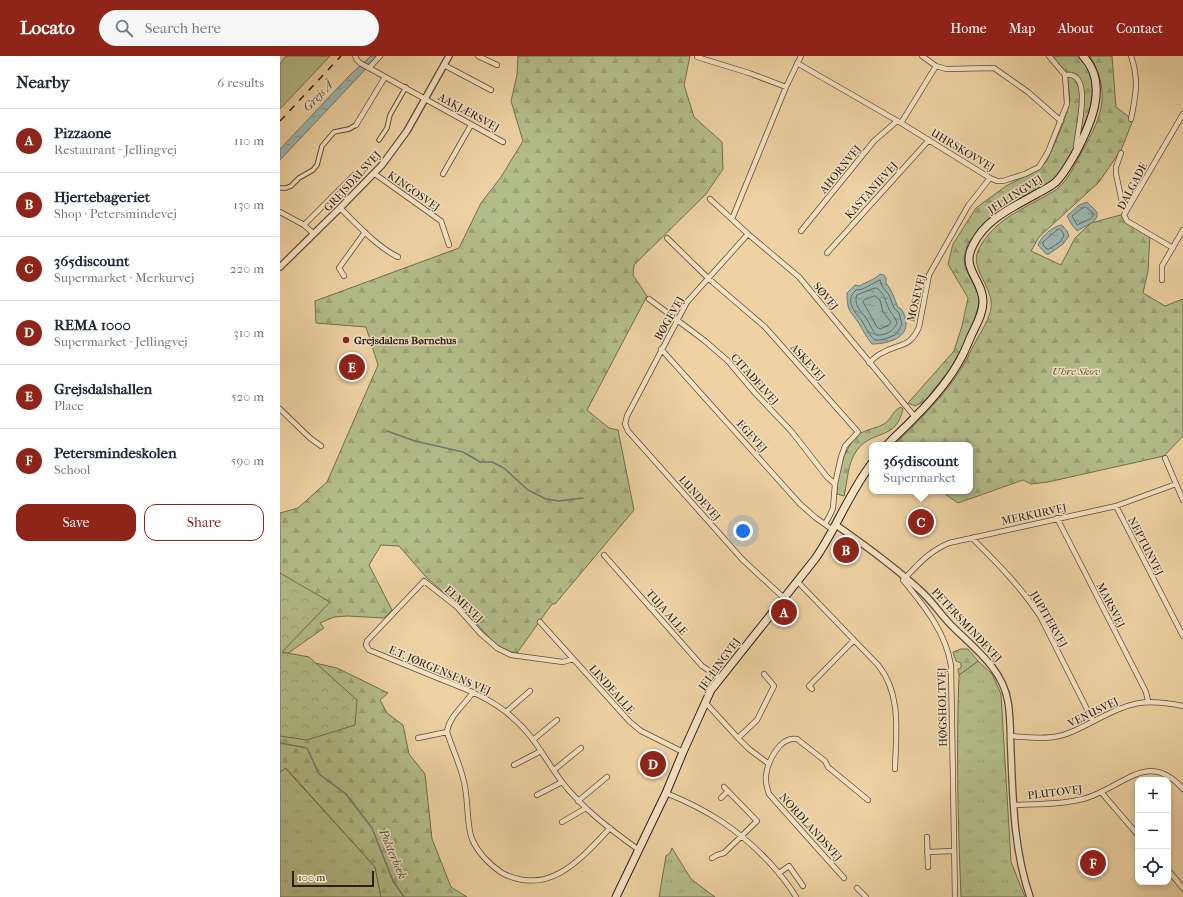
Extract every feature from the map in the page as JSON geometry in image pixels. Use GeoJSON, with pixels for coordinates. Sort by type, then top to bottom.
{"type":"FeatureCollection","features":[{"type":"Feature","properties":{"kind":"main road","name":"JELLINGVEJ"},"geometry":{"type":"LineString","coordinates":[[890,442],[915,417],[950,375],[961,358],[982,312],[983,296],[971,272],[969,260],[973,244],[984,228],[1000,214],[1055,183],[1064,173],[1076,152],[1089,125],[1096,98],[1096,82],[1094,74],[1083,56]]}},
{"type":"Feature","properties":{"kind":"main road","name":"JELLINGVEJ"},"geometry":{"type":"LineString","coordinates":[[616,897],[666,793],[711,690],[798,582],[822,549],[835,527],[848,499],[869,468]]}},
{"type":"Feature","properties":{"kind":"street","name":"AAKJÆRSVEJ"},"geometry":{"type":"LineString","coordinates":[[355,56],[356,60],[368,68],[426,98],[503,142]]}},
{"type":"Feature","properties":{"kind":"street"},"geometry":{"type":"LineString","coordinates":[[368,68],[380,56]]}},
{"type":"Feature","properties":{"kind":"street","name":"GREJSDALSVEJ"},"geometry":{"type":"LineString","coordinates":[[280,267],[375,174],[396,146],[426,98],[449,56]]}},
{"type":"Feature","properties":{"kind":"street"},"geometry":{"type":"LineString","coordinates":[[478,56],[496,65]]}},
{"type":"Feature","properties":{"kind":"street"},"geometry":{"type":"LineString","coordinates":[[732,219],[786,87],[797,63],[802,56]]}},
{"type":"Feature","properties":{"kind":"street"},"geometry":{"type":"LineString","coordinates":[[922,56],[936,66],[946,69],[994,68],[1028,92],[1061,121]]}},
{"type":"Feature","properties":{"kind":"street"},"geometry":{"type":"LineString","coordinates":[[1049,56],[1065,75],[1076,78],[1082,91],[1081,121],[1076,142],[1076,152]]}},
{"type":"Feature","properties":{"kind":"street"},"geometry":{"type":"LineString","coordinates":[[1131,56],[1136,68],[1137,80],[1131,119]]}},
{"type":"Feature","properties":{"kind":"street"},"geometry":{"type":"LineString","coordinates":[[697,57],[749,73],[786,87]]}},
{"type":"Feature","properties":{"kind":"street","name":"UHRSKOVVEJ"},"geometry":{"type":"LineString","coordinates":[[797,63],[997,181],[1003,181],[1025,174],[1039,167],[1048,152],[1067,104],[1065,75]]}},
{"type":"Feature","properties":{"kind":"street"},"geometry":{"type":"LineString","coordinates":[[444,65],[491,90]]}},
{"type":"Feature","properties":{"kind":"street","name":"AHORNVEJ"},"geometry":{"type":"LineString","coordinates":[[801,231],[874,141],[899,122],[936,66]]}},
{"type":"Feature","properties":{"kind":"street"},"geometry":{"type":"LineString","coordinates":[[280,188],[291,186],[299,178],[313,170],[317,165],[322,146],[334,132],[349,129],[356,124],[385,77]]}},
{"type":"Feature","properties":{"kind":"street"},"geometry":{"type":"LineString","coordinates":[[379,140],[387,128],[390,115],[406,88]]}},
{"type":"Feature","properties":{"kind":"street","name":"DALGADE"},"geometry":{"type":"LineString","coordinates":[[1173,248],[1127,221],[1124,215],[1183,114]]}},
{"type":"Feature","properties":{"kind":"street"},"geometry":{"type":"LineString","coordinates":[[443,174],[472,125]]}},
{"type":"Feature","properties":{"kind":"street","name":"KASTANIEVEJ"},"geometry":{"type":"LineString","coordinates":[[828,253],[929,140]]}},
{"type":"Feature","properties":{"kind":"street"},"geometry":{"type":"LineString","coordinates":[[1121,153],[1116,167],[1116,174],[1123,208],[1126,212]]}},
{"type":"Feature","properties":{"kind":"street","name":"KINGOSVEJ"},"geometry":{"type":"LineString","coordinates":[[375,174],[441,221],[449,245]]}},
{"type":"Feature","properties":{"kind":"street"},"geometry":{"type":"LineString","coordinates":[[304,225],[354,175]]}},
{"type":"Feature","properties":{"kind":"street","name":"MOSEVEJ"},"geometry":{"type":"LineString","coordinates":[[869,363],[881,353],[907,343],[916,334],[919,326],[929,275],[968,206],[990,178]]}},
{"type":"Feature","properties":{"kind":"street","name":"SØVEJ"},"geometry":{"type":"LineString","coordinates":[[710,199],[748,234],[799,277],[915,417]]}},
{"type":"Feature","properties":{"kind":"street"},"geometry":{"type":"LineString","coordinates":[[340,208],[365,232],[389,252],[398,257]]}},
{"type":"Feature","properties":{"kind":"street"},"geometry":{"type":"LineString","coordinates":[[280,212],[304,225],[314,234]]}},
{"type":"Feature","properties":{"kind":"street"},"geometry":{"type":"LineString","coordinates":[[1162,280],[1162,266],[1183,230]]}},
{"type":"Feature","properties":{"kind":"street"},"geometry":{"type":"LineString","coordinates":[[344,276],[339,268],[365,232]]}},
{"type":"Feature","properties":{"kind":"street","name":"BØGEVEJ"},"geometry":{"type":"LineString","coordinates":[[624,424],[626,416],[687,302],[748,234]]}},
{"type":"Feature","properties":{"kind":"street","name":"ASKEVEJ"},"geometry":{"type":"LineString","coordinates":[[667,238],[709,279],[765,327],[858,432],[845,446],[835,484],[833,508],[824,524]]}},
{"type":"Feature","properties":{"kind":"street","name":"CITADELVEJ"},"geometry":{"type":"LineString","coordinates":[[649,299],[705,341],[728,361],[755,393],[792,432],[827,477],[835,484]]}},
{"type":"Feature","properties":{"kind":"street","name":"EGEVEJ"},"geometry":{"type":"LineString","coordinates":[[662,349],[800,504],[824,524],[835,527]]}},
{"type":"Feature","properties":{"kind":"street"},"geometry":{"type":"LineString","coordinates":[[280,409],[310,438],[321,446]]}},
{"type":"Feature","properties":{"kind":"street","name":"LUNDEVEJ"},"geometry":{"type":"LineString","coordinates":[[624,424],[628,431],[742,559],[784,598]]}},
{"type":"Feature","properties":{"kind":"street"},"geometry":{"type":"LineString","coordinates":[[1165,458],[1183,500]]}},
{"type":"Feature","properties":{"kind":"street","name":"MERKURVEJ"},"geometry":{"type":"LineString","coordinates":[[905,578],[927,556],[938,548],[949,543],[1116,506],[1176,484]]}},
{"type":"Feature","properties":{"kind":"street","name":"NEPTUNVEJ"},"geometry":{"type":"LineString","coordinates":[[1116,506],[1183,636]]}},
{"type":"Feature","properties":{"kind":"street","name":"MARSVEJ"},"geometry":{"type":"LineString","coordinates":[[1057,518],[1146,692],[1148,701]]}},
{"type":"Feature","properties":{"kind":"street","name":"PETERSMINDEVEJ"},"geometry":{"type":"LineString","coordinates":[[835,527],[905,578],[924,594],[997,672],[1005,690],[1008,703],[1013,805],[1021,864],[1030,897]]}},
{"type":"Feature","properties":{"kind":"street","name":"JUPITERVEJ"},"geometry":{"type":"LineString","coordinates":[[974,537],[974,540],[1023,591],[1040,616],[1094,721]]}},
{"type":"Feature","properties":{"kind":"street","name":"TUJA ALLE"},"geometry":{"type":"LineString","coordinates":[[604,555],[702,666],[720,678]]}},
{"type":"Feature","properties":{"kind":"street","name":"HØGSHOLTVEJ"},"geometry":{"type":"LineString","coordinates":[[905,578],[903,580],[932,619],[945,642],[949,653],[951,666],[955,897]]}},
{"type":"Feature","properties":{"kind":"street","name":"ELMEVEJ"},"geometry":{"type":"LineString","coordinates":[[366,645],[367,641],[424,581],[457,607],[484,637],[497,648],[511,655],[563,662],[573,659]]}},
{"type":"Feature","properties":{"kind":"street"},"geometry":{"type":"LineString","coordinates":[[798,582],[884,672],[890,684],[896,706],[895,770]]}},
{"type":"Feature","properties":{"kind":"street","name":"LINDEALLE"},"geometry":{"type":"LineString","coordinates":[[540,622],[623,715],[636,727],[652,737],[683,752]]}},
{"type":"Feature","properties":{"kind":"street"},"geometry":{"type":"LineString","coordinates":[[812,689],[808,686],[854,640]]}},
{"type":"Feature","properties":{"kind":"street","name":"E.T. JØRGENSENS VEJ"},"geometry":{"type":"LineString","coordinates":[[366,645],[369,650],[492,701],[522,727],[533,740],[562,782],[578,801],[639,850]]}},
{"type":"Feature","properties":{"kind":"street"},"geometry":{"type":"LineString","coordinates":[[738,738],[756,720],[774,686],[764,674]]}},
{"type":"Feature","properties":{"kind":"street"},"geometry":{"type":"LineString","coordinates":[[506,712],[530,691]]}},
{"type":"Feature","properties":{"kind":"street"},"geometry":{"type":"LineString","coordinates":[[473,692],[451,720],[448,725],[447,732],[465,787],[471,837],[476,848],[485,859],[497,870],[508,877],[522,882],[536,884],[550,881],[561,876],[570,869],[610,828]]}},
{"type":"Feature","properties":{"kind":"street","name":"VENUSVEJ"},"geometry":{"type":"LineString","coordinates":[[1010,736],[1042,738],[1057,737],[1069,733],[1119,708],[1148,701],[1183,706]]}},
{"type":"Feature","properties":{"kind":"street"},"geometry":{"type":"LineString","coordinates":[[705,702],[749,749],[769,764]]}},
{"type":"Feature","properties":{"kind":"street"},"geometry":{"type":"LineString","coordinates":[[533,740],[557,720]]}},
{"type":"Feature","properties":{"kind":"street"},"geometry":{"type":"LineString","coordinates":[[418,738],[447,732]]}},
{"type":"Feature","properties":{"kind":"street","name":"NORDLANDSVEJ"},"geometry":{"type":"LineString","coordinates":[[844,878],[769,794],[766,776],[769,764],[780,746],[787,740],[792,738],[797,739],[825,761],[828,767],[868,800]]}},
{"type":"Feature","properties":{"kind":"street"},"geometry":{"type":"LineString","coordinates":[[554,770],[581,748]]}},
{"type":"Feature","properties":{"kind":"street"},"geometry":{"type":"LineString","coordinates":[[514,765],[540,751]]}},
{"type":"Feature","properties":{"kind":"street","name":"PLUTOVEJ"},"geometry":{"type":"LineString","coordinates":[[1013,805],[1063,802],[1083,799],[1149,770],[1166,774],[1175,780],[1183,789]]}},
{"type":"Feature","properties":{"kind":"street"},"geometry":{"type":"LineString","coordinates":[[578,801],[607,777]]}},
{"type":"Feature","properties":{"kind":"street"},"geometry":{"type":"LineString","coordinates":[[537,795],[562,782]]}},
{"type":"Feature","properties":{"kind":"street"},"geometry":{"type":"LineString","coordinates":[[712,858],[717,854],[724,853],[758,822],[724,786]]}},
{"type":"Feature","properties":{"kind":"street"},"geometry":{"type":"LineString","coordinates":[[721,798],[728,791]]}},
{"type":"Feature","properties":{"kind":"street"},"geometry":{"type":"LineString","coordinates":[[1101,792],[1135,832]]}},
{"type":"Feature","properties":{"kind":"street"},"geometry":{"type":"LineString","coordinates":[[666,793],[707,812],[733,828],[756,848],[779,873],[794,896]]}},
{"type":"Feature","properties":{"kind":"street"},"geometry":{"type":"LineString","coordinates":[[562,822],[586,808]]}},
{"type":"Feature","properties":{"kind":"street"},"geometry":{"type":"LineString","coordinates":[[927,837],[928,867]]}},
{"type":"Feature","properties":{"kind":"street"},"geometry":{"type":"LineString","coordinates":[[927,852],[954,851]]}},
{"type":"Feature","properties":{"kind":"street"},"geometry":{"type":"LineString","coordinates":[[779,873],[789,866],[803,886]]}},
{"type":"Feature","properties":{"kind":"street"},"geometry":{"type":"LineString","coordinates":[[1171,874],[1183,888]]}},
{"type":"Feature","properties":{"kind":"street"},"geometry":{"type":"LineString","coordinates":[[858,888],[866,897]]}},
{"type":"Feature","properties":{"kind":"green space"},"geometry":{"type":"Polygon","coordinates":[[[286,56],[330,56],[280,109],[280,64],[286,56]]]}},
{"type":"Feature","properties":{"kind":"green space"},"geometry":{"type":"Polygon","coordinates":[[[518,56],[690,56],[684,85],[694,117],[722,142],[723,169],[706,194],[634,265],[633,275],[647,296],[587,410],[609,428],[618,430],[634,510],[555,604],[552,604],[517,653],[496,645],[466,612],[426,577],[399,546],[381,545],[369,565],[392,610],[384,618],[347,616],[334,617],[320,623],[324,628],[284,656],[337,668],[388,693],[380,700],[387,713],[403,725],[409,754],[425,774],[432,839],[451,887],[467,897],[381,897],[375,867],[286,768],[280,772],[280,513],[298,508],[327,482],[378,365],[366,327],[316,323],[315,301],[459,248],[481,203],[501,177],[523,141],[511,101],[517,75],[518,56]]]}},
{"type":"Feature","properties":{"kind":"green space"},"geometry":{"type":"Polygon","coordinates":[[[1051,56],[1078,56],[1089,70],[1093,80],[1090,110],[1077,143],[1065,165],[1052,181],[1000,211],[978,231],[968,243],[964,257],[965,267],[978,294],[979,301],[969,336],[950,369],[925,401],[915,406],[908,403],[954,351],[962,326],[968,298],[948,264],[953,244],[976,208],[1006,186],[1036,171],[1047,161],[1063,124],[1070,100],[1067,73],[1051,56]]]}},
{"type":"Feature","properties":{"kind":"green space","name":"Uhre Skov"},"geometry":{"type":"Polygon","coordinates":[[[1090,56],[1112,56],[1116,107],[1133,120],[1121,150],[1099,182],[1039,237],[1031,251],[1061,265],[1075,238],[1091,223],[1124,214],[1127,222],[1150,234],[1148,271],[1143,293],[1165,306],[1183,299],[1183,436],[1164,456],[1048,482],[1031,484],[1023,480],[958,503],[945,494],[973,494],[973,442],[897,442],[926,413],[955,378],[987,320],[991,308],[991,301],[989,293],[979,272],[976,258],[983,242],[996,227],[1004,221],[1061,186],[1072,170],[1093,131],[1101,108],[1102,96],[1101,83],[1097,70],[1090,56]]]}},
{"type":"Feature","properties":{"kind":"green space"},"geometry":{"type":"Polygon","coordinates":[[[901,407],[903,409],[900,419],[895,426],[883,434],[870,439],[857,450],[851,461],[844,496],[837,494],[840,469],[850,444],[861,433],[884,424],[901,407]]]}},
{"type":"Feature","properties":{"kind":"green space"},"geometry":{"type":"Polygon","coordinates":[[[280,573],[330,602],[282,652],[309,657],[357,700],[355,725],[307,740],[280,736],[280,573]]]}},
{"type":"Feature","properties":{"kind":"green space"},"geometry":{"type":"Polygon","coordinates":[[[961,649],[968,649],[978,661],[959,675],[958,669],[961,668],[961,663],[956,661],[953,652],[961,649]]]}},
{"type":"Feature","properties":{"kind":"green space"},"geometry":{"type":"Polygon","coordinates":[[[978,661],[992,674],[1001,694],[1011,862],[1025,897],[961,897],[958,786],[959,675],[978,661]]]}},
{"type":"Feature","properties":{"kind":"green space"},"geometry":{"type":"Polygon","coordinates":[[[285,768],[375,867],[381,897],[280,897],[280,772],[285,768]]]}},
{"type":"Feature","properties":{"kind":"green space"},"geometry":{"type":"Polygon","coordinates":[[[672,848],[691,879],[715,897],[659,897],[666,856],[670,853],[672,848]]]}},
{"type":"Feature","properties":{"kind":"water"},"geometry":{"type":"Polygon","coordinates":[[[371,56],[378,56],[280,160],[280,149],[351,74],[371,56]]]}},
{"type":"Feature","properties":{"kind":"water"},"geometry":{"type":"Polygon","coordinates":[[[1087,202],[1097,212],[1097,217],[1093,222],[1077,231],[1067,216],[1079,205],[1087,202]]]}},
{"type":"Feature","properties":{"kind":"water"},"geometry":{"type":"Polygon","coordinates":[[[1062,225],[1069,236],[1063,244],[1049,254],[1046,254],[1038,245],[1051,229],[1062,225]]]}},
{"type":"Feature","properties":{"kind":"water"},"geometry":{"type":"Polygon","coordinates":[[[880,274],[884,275],[886,278],[886,283],[892,291],[898,308],[901,309],[904,314],[906,324],[902,334],[894,340],[872,344],[849,309],[847,303],[847,293],[855,285],[859,286],[880,274]]]}},
{"type":"Feature","properties":{"kind":"waterway"},"geometry":{"type":"LineString","coordinates":[[387,431],[415,441],[463,452],[480,462],[492,462],[504,468],[528,490],[546,499],[559,501],[583,498]]}},
{"type":"Feature","properties":{"kind":"waterway","name":"Polsterbæk"},"geometry":{"type":"LineString","coordinates":[[280,743],[307,748],[319,774],[346,794],[372,828],[393,881],[404,897]]}},
{"type":"Feature","properties":{"kind":"railway"},"geometry":{"type":"LineString","coordinates":[[280,121],[341,56]]}},
{"type":"Feature","properties":{"kind":"place","name":"Grejsdalens Børnehus"},"geometry":{"type":"Point","coordinates":[346,340]}},
{"type":"Feature","properties":{"kind":"place","name":"Grejsdalshallen"},"geometry":{"type":"Point","coordinates":[352,367]}},
{"type":"Feature","properties":{"kind":"place","name":"365discount"},"geometry":{"type":"Point","coordinates":[921,522]}},
{"type":"Feature","properties":{"kind":"place","name":"Hjertebageriet"},"geometry":{"type":"Point","coordinates":[846,550]}},
{"type":"Feature","properties":{"kind":"place","name":"Pizzaone"},"geometry":{"type":"Point","coordinates":[784,612]}},
{"type":"Feature","properties":{"kind":"place","name":"REMA 1000"},"geometry":{"type":"Point","coordinates":[653,764]}},
{"type":"Feature","properties":{"kind":"place","name":"Petersmindeskolen"},"geometry":{"type":"Point","coordinates":[1093,863]}},
{"type":"Feature","properties":{"kind":"water label","name":"Grejs Å"},"geometry":{"type":"Point","coordinates":[318,96]}}]}
